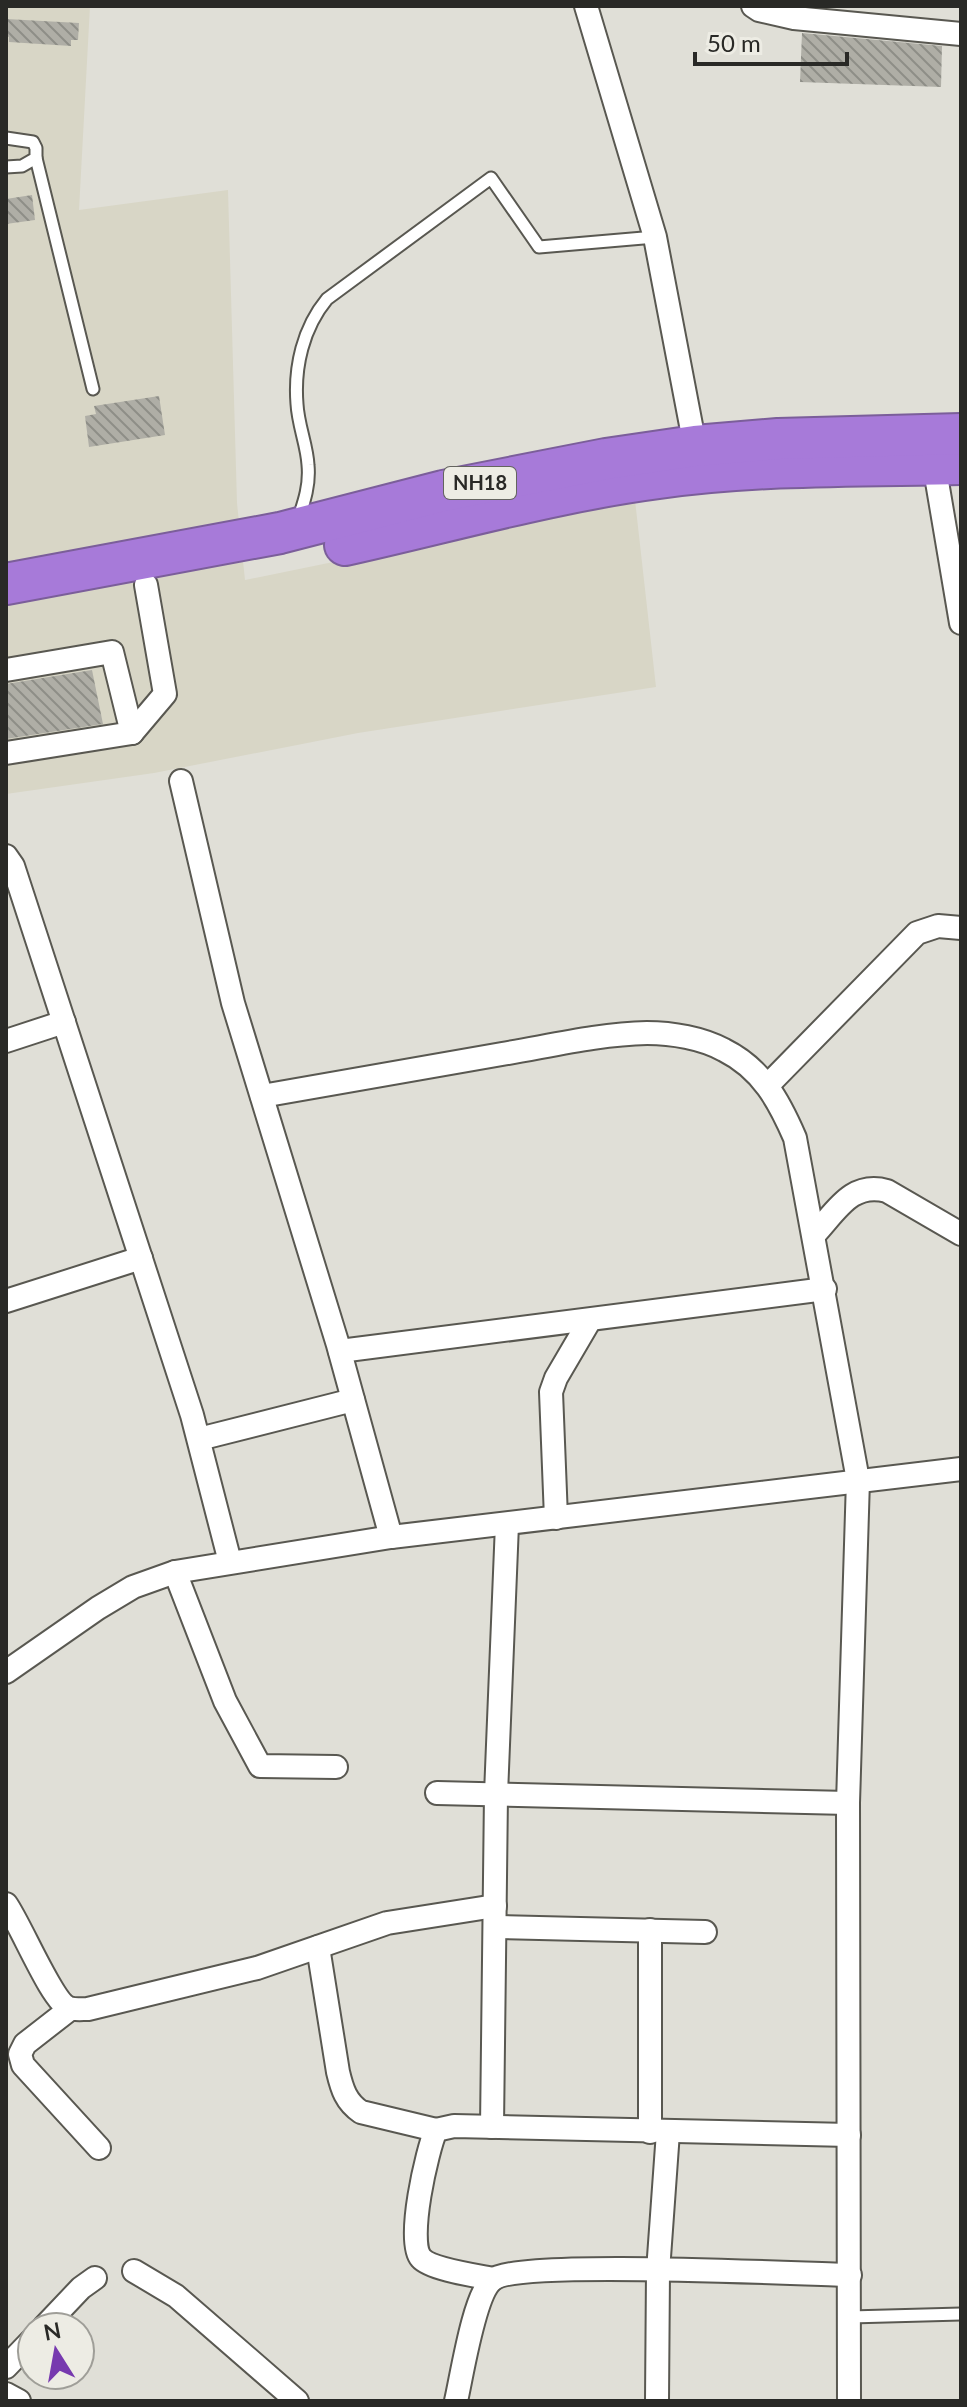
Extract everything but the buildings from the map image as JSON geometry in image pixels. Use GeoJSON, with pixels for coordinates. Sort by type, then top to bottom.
{"type":"FeatureCollection","features":[{"type":"Feature","properties":{"kind":"highway","name":"NH18"},"geometry":{"type":"LineString","coordinates":[[6,584],[197,551],[530,472],[695,446],[794,439],[961,434]]}},
{"type":"Feature","properties":{"kind":"highway","name":"NH18"},"geometry":{"type":"LineString","coordinates":[[6,609],[270,561],[615,484],[713,472],[948,464]]}},
{"type":"Feature","properties":{"kind":"street"},"geometry":{"type":"LineString","coordinates":[[586,6],[655,237],[695,446]]}},
{"type":"Feature","properties":{"kind":"street"},"geometry":{"type":"LineString","coordinates":[[753,6],[794,18],[961,34]]}},
{"type":"Feature","properties":{"kind":"street"},"geometry":{"type":"LineString","coordinates":[[948,464],[961,623]]}},
{"type":"Feature","properties":{"kind":"street"},"geometry":{"type":"LineString","coordinates":[[6,753],[132,733],[165,694],[146,585]]}},
{"type":"Feature","properties":{"kind":"street"},"geometry":{"type":"LineString","coordinates":[[6,670],[112,652],[132,733]]}},
{"type":"Feature","properties":{"kind":"street"},"geometry":{"type":"LineString","coordinates":[[181,781],[233,1003],[340,1351],[391,1537]]}},
{"type":"Feature","properties":{"kind":"street"},"geometry":{"type":"LineString","coordinates":[[6,856],[13,866],[199,1439],[230,1562]]}},
{"type":"Feature","properties":{"kind":"street"},"geometry":{"type":"LineString","coordinates":[[768,1085],[917,933],[938,926],[961,928]]}},
{"type":"Feature","properties":{"kind":"street"},"geometry":{"type":"LineString","coordinates":[[6,1041],[64,1022]]}},
{"type":"Feature","properties":{"kind":"street"},"geometry":{"type":"LineString","coordinates":[[262,1096],[580,1041],[648,1033],[689,1037],[724,1049],[748,1066],[768,1085],[795,1138],[858,1480],[848,1803],[849,2401]]}},
{"type":"Feature","properties":{"kind":"street"},"geometry":{"type":"LineString","coordinates":[[814,1235],[854,1193],[874,1187],[887,1191],[961,1234]]}},
{"type":"Feature","properties":{"kind":"street"},"geometry":{"type":"LineString","coordinates":[[6,1301],[141,1258]]}},
{"type":"Feature","properties":{"kind":"street"},"geometry":{"type":"LineString","coordinates":[[340,1351],[825,1289]]}},
{"type":"Feature","properties":{"kind":"street"},"geometry":{"type":"LineString","coordinates":[[556,1518],[551,1392],[590,1320]]}},
{"type":"Feature","properties":{"kind":"street"},"geometry":{"type":"LineString","coordinates":[[199,1439],[353,1400]]}},
{"type":"Feature","properties":{"kind":"street"},"geometry":{"type":"LineString","coordinates":[[6,1672],[133,1587],[175,1572],[391,1537],[961,1469]]}},
{"type":"Feature","properties":{"kind":"street"},"geometry":{"type":"LineString","coordinates":[[492,2127],[496,1794],[507,1524]]}},
{"type":"Feature","properties":{"kind":"street"},"geometry":{"type":"LineString","coordinates":[[175,1572],[225,1701],[260,1766],[336,1767]]}},
{"type":"Feature","properties":{"kind":"street"},"geometry":{"type":"LineString","coordinates":[[437,1793],[848,1803]]}},
{"type":"Feature","properties":{"kind":"street"},"geometry":{"type":"LineString","coordinates":[[6,1904],[23,1930],[50,1990],[59,2002],[70,2009],[88,2009],[218,1979],[387,1923],[423,1915],[495,1916],[705,1932]]}},
{"type":"Feature","properties":{"kind":"street"},"geometry":{"type":"LineString","coordinates":[[650,1930],[659,2132],[657,2401]]}},
{"type":"Feature","properties":{"kind":"street"},"geometry":{"type":"LineString","coordinates":[[318,1947],[338,2072],[351,2105],[361,2112],[436,2130],[454,2126],[849,2135]]}},
{"type":"Feature","properties":{"kind":"street"},"geometry":{"type":"LineString","coordinates":[[70,2009],[25,2044],[20,2054],[23,2065],[99,2148]]}},
{"type":"Feature","properties":{"kind":"street"},"geometry":{"type":"LineString","coordinates":[[436,2130],[429,2145],[416,2224],[416,2246],[420,2258],[430,2264],[493,2279]]}},
{"type":"Feature","properties":{"kind":"street"},"geometry":{"type":"LineString","coordinates":[[456,2401],[480,2295],[493,2279],[513,2272],[591,2269],[850,2275]]}},
{"type":"Feature","properties":{"kind":"street"},"geometry":{"type":"LineString","coordinates":[[134,2271],[176,2296],[297,2401]]}},
{"type":"Feature","properties":{"kind":"street"},"geometry":{"type":"LineString","coordinates":[[59,2311],[95,2278]]}},
{"type":"Feature","properties":{"kind":"street"},"geometry":{"type":"LineString","coordinates":[[6,2394],[19,2401]]}},
{"type":"Feature","properties":{"kind":"lane"},"geometry":{"type":"LineString","coordinates":[[6,138],[27,139],[36,148],[93,389]]}},
{"type":"Feature","properties":{"kind":"lane"},"geometry":{"type":"LineString","coordinates":[[6,167],[32,162],[36,158]]}},
{"type":"Feature","properties":{"kind":"lane"},"geometry":{"type":"LineString","coordinates":[[295,530],[308,487],[308,464],[296,404],[297,377],[303,339],[315,314],[327,299],[491,178],[539,247],[655,237]]}},
{"type":"Feature","properties":{"kind":"lane"},"geometry":{"type":"LineString","coordinates":[[850,2317],[961,2314]]}},
{"type":"Feature","properties":{"kind":"shaded area"},"geometry":{"type":"Polygon","coordinates":[[[6,6],[90,6],[79,210],[228,190],[237,503],[245,580],[635,500],[656,687],[358,733],[154,773],[6,794],[6,6]]]}}]}
